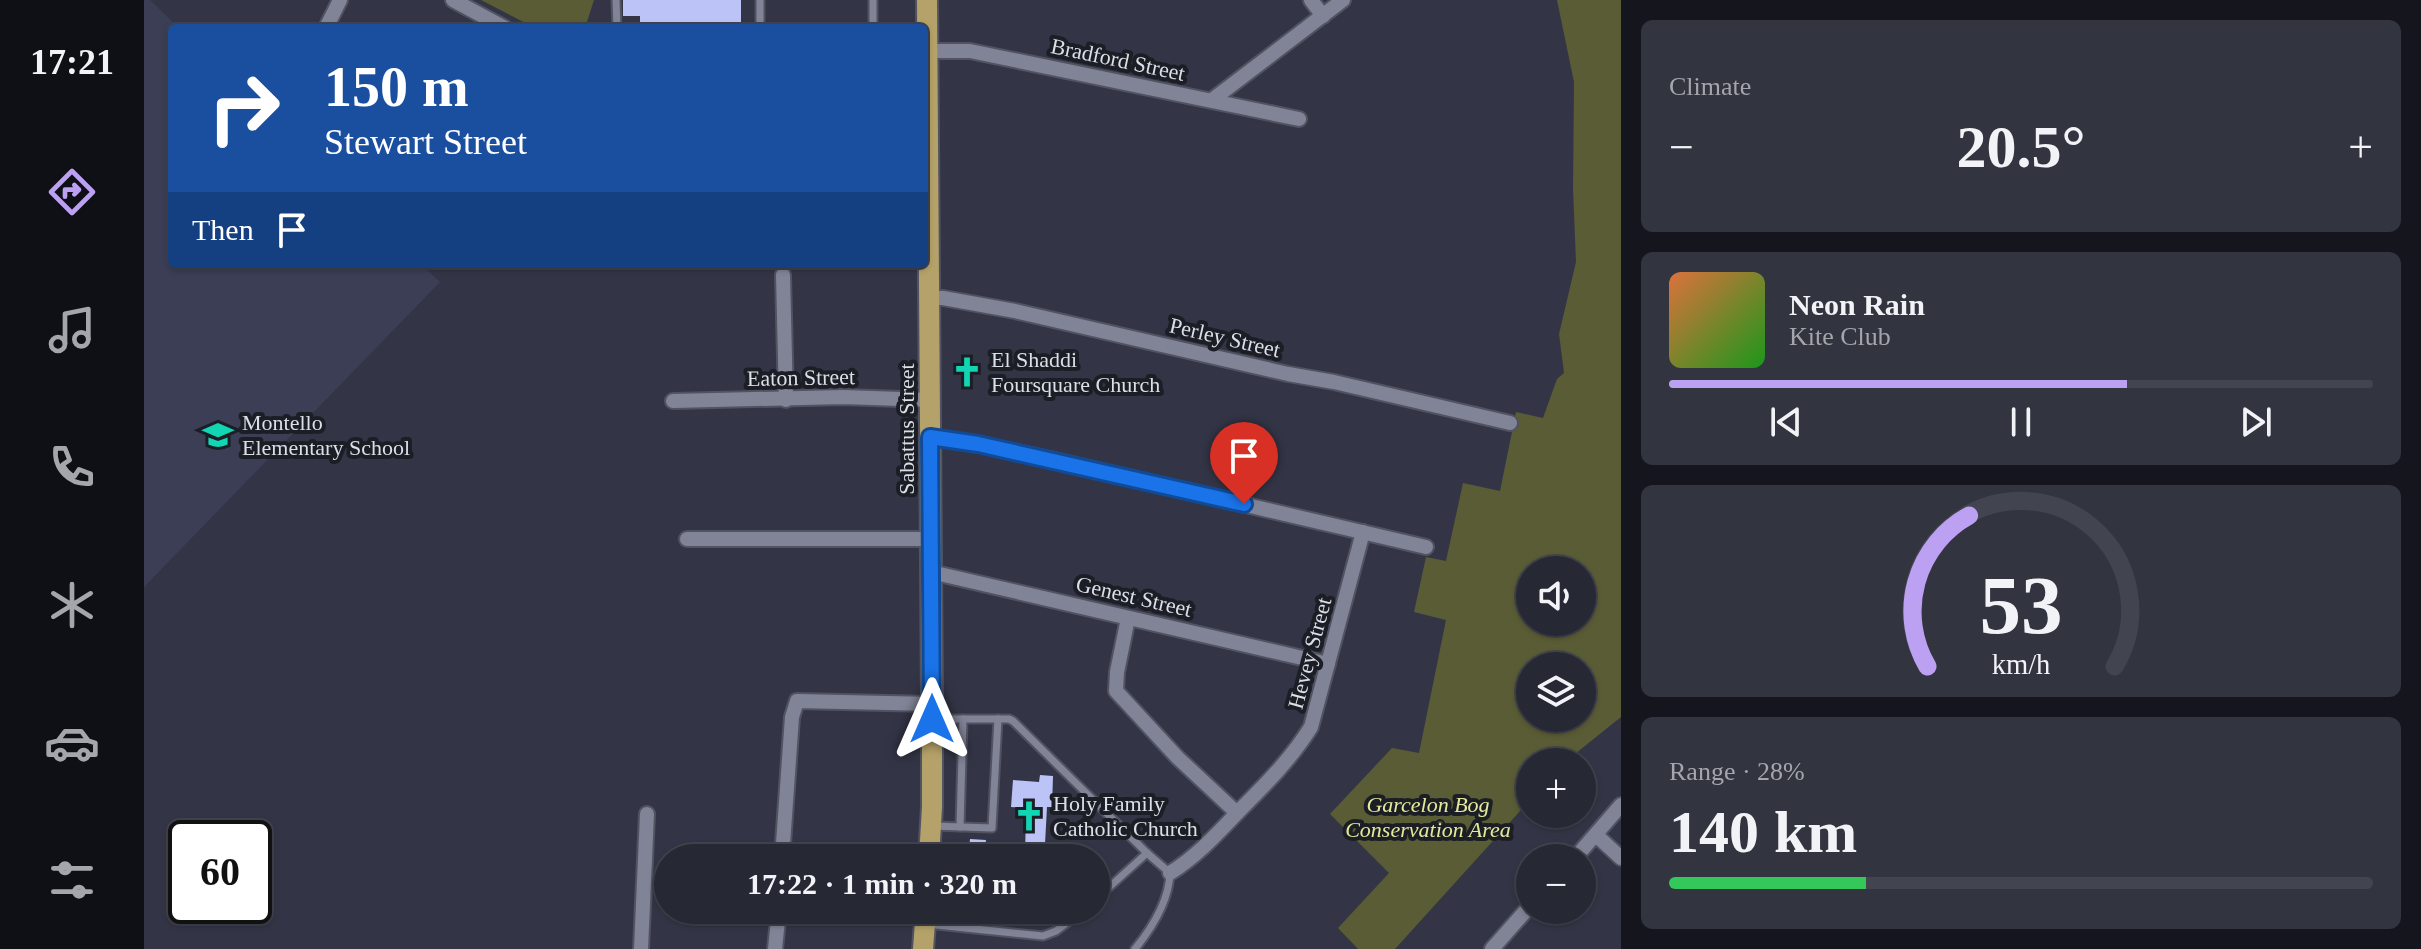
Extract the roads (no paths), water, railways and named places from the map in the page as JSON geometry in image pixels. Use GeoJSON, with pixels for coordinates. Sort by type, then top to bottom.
{"type":"FeatureCollection","features":[{"type":"Feature","properties":{"kind":"main road","name":"Sabattus Street"},"geometry":{"type":"LineString","coordinates":[[927,0],[927,24]]}},
{"type":"Feature","properties":{"kind":"main road","name":"Sabattus Street"},"geometry":{"type":"LineString","coordinates":[[927,268],[932,712],[930,844]]}},
{"type":"Feature","properties":{"kind":"main road"},"geometry":{"type":"LineString","coordinates":[[923,949],[925,924]]}},
{"type":"Feature","properties":{"kind":"street"},"geometry":{"type":"LineString","coordinates":[[328,24],[340,0]]}},
{"type":"Feature","properties":{"kind":"street"},"geometry":{"type":"LineString","coordinates":[[453,0],[498,24]]}},
{"type":"Feature","properties":{"kind":"street"},"geometry":{"type":"LineString","coordinates":[[1311,0],[1323,16]]}},
{"type":"Feature","properties":{"kind":"street"},"geometry":{"type":"LineString","coordinates":[[1212,100],[1343,0]]}},
{"type":"Feature","properties":{"kind":"street","name":"Bradford Street"},"geometry":{"type":"LineString","coordinates":[[928,51],[970,51],[1299,119]]}},
{"type":"Feature","properties":{"kind":"street"},"geometry":{"type":"LineString","coordinates":[[783,275],[786,400]]}},
{"type":"Feature","properties":{"kind":"street","name":"Perley Street"},"geometry":{"type":"LineString","coordinates":[[929,298],[1015,311],[1510,423]]}},
{"type":"Feature","properties":{"kind":"street","name":"Eaton Street"},"geometry":{"type":"LineString","coordinates":[[673,401],[843,397],[930,400]]}},
{"type":"Feature","properties":{"kind":"street"},"geometry":{"type":"LineString","coordinates":[[930,437],[1054,460],[1426,547]]}},
{"type":"Feature","properties":{"kind":"street","name":"Hevey Street"},"geometry":{"type":"LineString","coordinates":[[1170,873],[1195,856],[1237,813],[1297,750],[1311,727],[1363,532]]}},
{"type":"Feature","properties":{"kind":"street"},"geometry":{"type":"LineString","coordinates":[[687,539],[931,539]]}},
{"type":"Feature","properties":{"kind":"street","name":"Genest Street"},"geometry":{"type":"LineString","coordinates":[[931,572],[1328,664]]}},
{"type":"Feature","properties":{"kind":"street"},"geometry":{"type":"LineString","coordinates":[[1128,618],[1116,691],[1178,758],[1237,813]]}},
{"type":"Feature","properties":{"kind":"street"},"geometry":{"type":"LineString","coordinates":[[783,844],[792,717],[797,701],[932,712]]}},
{"type":"Feature","properties":{"kind":"street"},"geometry":{"type":"LineString","coordinates":[[1588,844],[1621,805]]}},
{"type":"Feature","properties":{"kind":"street"},"geometry":{"type":"LineString","coordinates":[[641,949],[647,814]]}},
{"type":"Feature","properties":{"kind":"street"},"geometry":{"type":"LineString","coordinates":[[1596,835],[1621,858]]}},
{"type":"Feature","properties":{"kind":"street"},"geometry":{"type":"LineString","coordinates":[[775,949],[778,924]]}},
{"type":"Feature","properties":{"kind":"street"},"geometry":{"type":"LineString","coordinates":[[1501,946],[1517,924]]}},
{"type":"Feature","properties":{"kind":"lane"},"geometry":{"type":"LineString","coordinates":[[616,0],[617,24]]}},
{"type":"Feature","properties":{"kind":"lane"},"geometry":{"type":"LineString","coordinates":[[760,0],[760,24]]}},
{"type":"Feature","properties":{"kind":"lane"},"geometry":{"type":"LineString","coordinates":[[873,0],[873,24]]}},
{"type":"Feature","properties":{"kind":"lane"},"geometry":{"type":"LineString","coordinates":[[932,712],[963,719],[1013,721],[1170,873],[1170,884],[1160,910],[1135,949]]}},
{"type":"Feature","properties":{"kind":"lane"},"geometry":{"type":"LineString","coordinates":[[960,827],[963,719]]}},
{"type":"Feature","properties":{"kind":"lane"},"geometry":{"type":"LineString","coordinates":[[931,826],[992,828],[998,719]]}},
{"type":"Feature","properties":{"kind":"lane"},"geometry":{"type":"LineString","coordinates":[[1110,886],[1147,853]]}},
{"type":"Feature","properties":{"kind":"lane"},"geometry":{"type":"LineString","coordinates":[[968,924],[1043,936],[1065,924]]}},
{"type":"Feature","properties":{"kind":"lane"},"geometry":{"type":"LineString","coordinates":[[1041,949],[1043,936]]}},
{"type":"Feature","properties":{"kind":"place","name":"El Shaddi Foursquare Church"},"geometry":{"type":"Point","coordinates":[967,372]}},
{"type":"Feature","properties":{"kind":"place","name":"Montello Elementary School"},"geometry":{"type":"Point","coordinates":[218,435]}},
{"type":"Feature","properties":{"kind":"place","name":"Holy Family Catholic Church"},"geometry":{"type":"Point","coordinates":[1029,816]}},
{"type":"Feature","properties":{"kind":"park label","name":"Garcelon Bog Conservation Area"},"geometry":{"type":"Point","coordinates":[1428,816]}}]}
